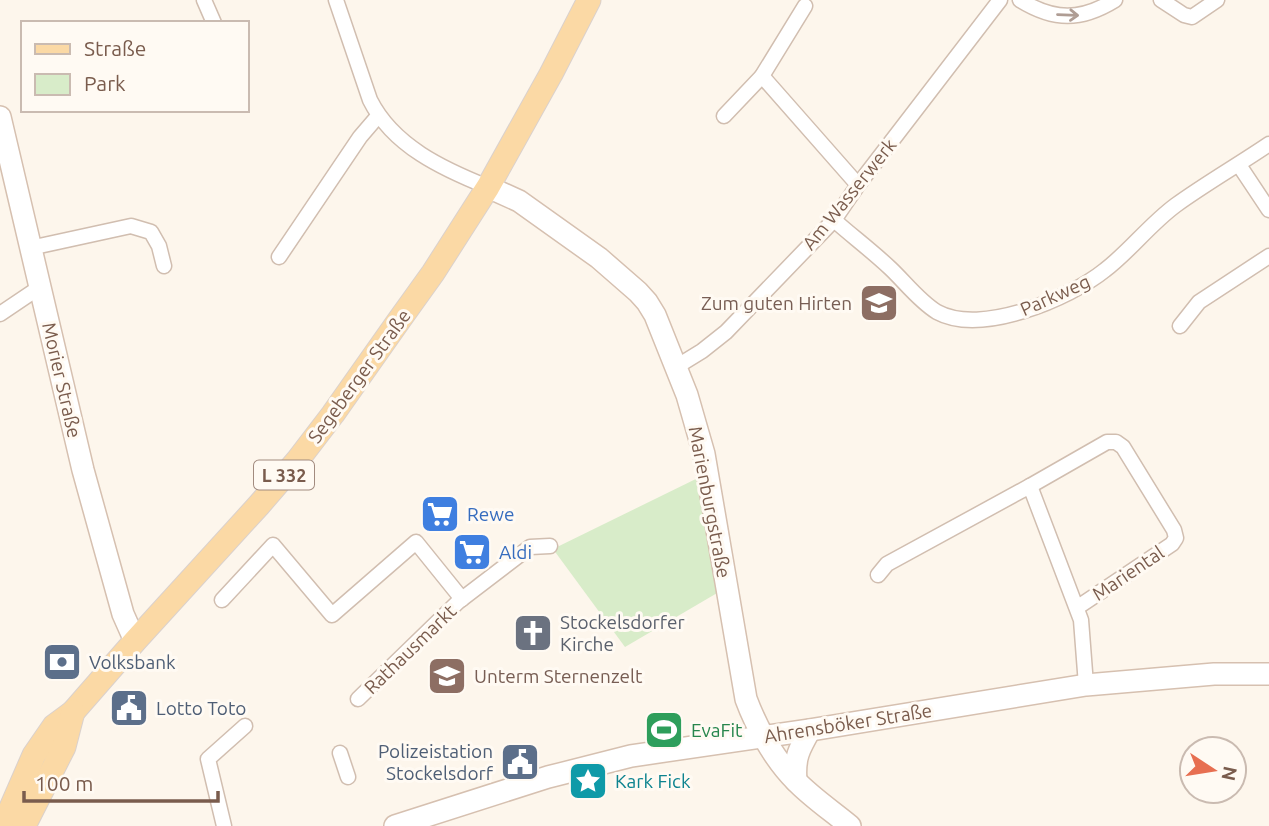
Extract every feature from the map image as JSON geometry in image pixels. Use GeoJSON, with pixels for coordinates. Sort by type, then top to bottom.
{"type":"FeatureCollection","features":[{"type":"Feature","properties":{"kind":"main road","name":"Segeberger Straße"},"geometry":{"type":"LineString","coordinates":[[3,826],[34,755],[54,726],[74,712],[259,505],[333,414],[406,311],[488,187],[589,0]]}},
{"type":"Feature","properties":{"kind":"main road","name":"Segeberger Straße"},"geometry":{"type":"LineString","coordinates":[[24,826],[64,747],[74,712]]}},
{"type":"Feature","properties":{"kind":"street"},"geometry":{"type":"LineString","coordinates":[[204,0],[213,21]]}},
{"type":"Feature","properties":{"kind":"street"},"geometry":{"type":"LineString","coordinates":[[336,0],[378,116],[403,142],[456,174],[488,187]]}},
{"type":"Feature","properties":{"kind":"street","name":"Am Wasserwerk"},"geometry":{"type":"LineString","coordinates":[[676,367],[726,332],[834,220],[1000,0]]}},
{"type":"Feature","properties":{"kind":"street"},"geometry":{"type":"LineString","coordinates":[[1020,0],[1042,12],[1063,16],[1081,15],[1115,0]]}},
{"type":"Feature","properties":{"kind":"street"},"geometry":{"type":"LineString","coordinates":[[1161,0],[1192,17],[1217,0]]}},
{"type":"Feature","properties":{"kind":"street"},"geometry":{"type":"LineString","coordinates":[[724,116],[762,76],[805,6]]}},
{"type":"Feature","properties":{"kind":"street"},"geometry":{"type":"LineString","coordinates":[[762,76],[858,185]]}},
{"type":"Feature","properties":{"kind":"street"},"geometry":{"type":"LineString","coordinates":[[279,257],[360,137],[378,116]]}},
{"type":"Feature","properties":{"kind":"street","name":"Morier Straße"},"geometry":{"type":"LineString","coordinates":[[0,117],[83,470],[123,614],[135,641]]}},
{"type":"Feature","properties":{"kind":"street","name":"Parkweg"},"geometry":{"type":"LineString","coordinates":[[834,220],[938,312],[977,320],[999,318],[1042,304],[1080,287],[1121,257],[1175,206],[1269,145]]}},
{"type":"Feature","properties":{"kind":"street"},"geometry":{"type":"LineString","coordinates":[[1239,165],[1269,211]]}},
{"type":"Feature","properties":{"kind":"street","name":"Marienburgstraße"},"geometry":{"type":"LineString","coordinates":[[488,187],[519,201],[600,258],[638,292],[655,315],[695,420],[707,469],[746,699],[752,715],[778,760],[796,781],[850,826]]}},
{"type":"Feature","properties":{"kind":"street"},"geometry":{"type":"LineString","coordinates":[[30,248],[131,226],[151,232],[159,246],[164,266]]}},
{"type":"Feature","properties":{"kind":"street"},"geometry":{"type":"LineString","coordinates":[[1180,326],[1199,302],[1269,256]]}},
{"type":"Feature","properties":{"kind":"street"},"geometry":{"type":"LineString","coordinates":[[0,314],[40,287]]}},
{"type":"Feature","properties":{"kind":"street","name":"Mariental"},"geometry":{"type":"LineString","coordinates":[[878,575],[887,564],[1107,442],[1116,442],[1122,447],[1174,530],[1176,538],[1172,544],[1077,607]]}},
{"type":"Feature","properties":{"kind":"street","name":"Mariental"},"geometry":{"type":"LineString","coordinates":[[1030,486],[1081,620],[1086,685]]}},
{"type":"Feature","properties":{"kind":"street","name":"Rathausmarkt"},"geometry":{"type":"LineString","coordinates":[[222,600],[273,545],[332,615],[416,542],[462,599]]}},
{"type":"Feature","properties":{"kind":"street","name":"Rathausmarkt"},"geometry":{"type":"LineString","coordinates":[[358,699],[462,599],[530,547],[550,546]]}},
{"type":"Feature","properties":{"kind":"street","name":"Ahrensböker Straße"},"geometry":{"type":"LineString","coordinates":[[395,826],[548,777],[631,755],[810,730],[1086,685],[1214,674],[1269,674]]}},
{"type":"Feature","properties":{"kind":"street"},"geometry":{"type":"LineString","coordinates":[[224,826],[208,759],[245,726]]}},
{"type":"Feature","properties":{"kind":"street"},"geometry":{"type":"LineString","coordinates":[[796,781],[798,751],[810,730]]}},
{"type":"Feature","properties":{"kind":"street"},"geometry":{"type":"LineString","coordinates":[[340,753],[348,777]]}},
{"type":"Feature","properties":{"kind":"green space"},"geometry":{"type":"Polygon","coordinates":[[[706,474],[724,589],[625,647],[553,549],[706,474]]]}},
{"type":"Feature","properties":{"kind":"place","name":"Zum guten Hirten"},"geometry":{"type":"Point","coordinates":[879,303]}},
{"type":"Feature","properties":{"kind":"place","name":"Rewe"},"geometry":{"type":"Point","coordinates":[440,514]}},
{"type":"Feature","properties":{"kind":"place","name":"Aldi"},"geometry":{"type":"Point","coordinates":[472,552]}},
{"type":"Feature","properties":{"kind":"place","name":"Stockelsdorfer Kirche"},"geometry":{"type":"Point","coordinates":[533,633]}},
{"type":"Feature","properties":{"kind":"place","name":"Volksbank"},"geometry":{"type":"Point","coordinates":[62,662]}},
{"type":"Feature","properties":{"kind":"place","name":"Unterm Sternenzelt"},"geometry":{"type":"Point","coordinates":[447,676]}},
{"type":"Feature","properties":{"kind":"place","name":"Lotto Toto"},"geometry":{"type":"Point","coordinates":[129,708]}},
{"type":"Feature","properties":{"kind":"place","name":"EvaFit"},"geometry":{"type":"Point","coordinates":[664,730]}},
{"type":"Feature","properties":{"kind":"place","name":"Polizeistation Stockelsdorf"},"geometry":{"type":"Point","coordinates":[520,762]}},
{"type":"Feature","properties":{"kind":"place","name":"Kark Fick"},"geometry":{"type":"Point","coordinates":[588,781]}}]}
